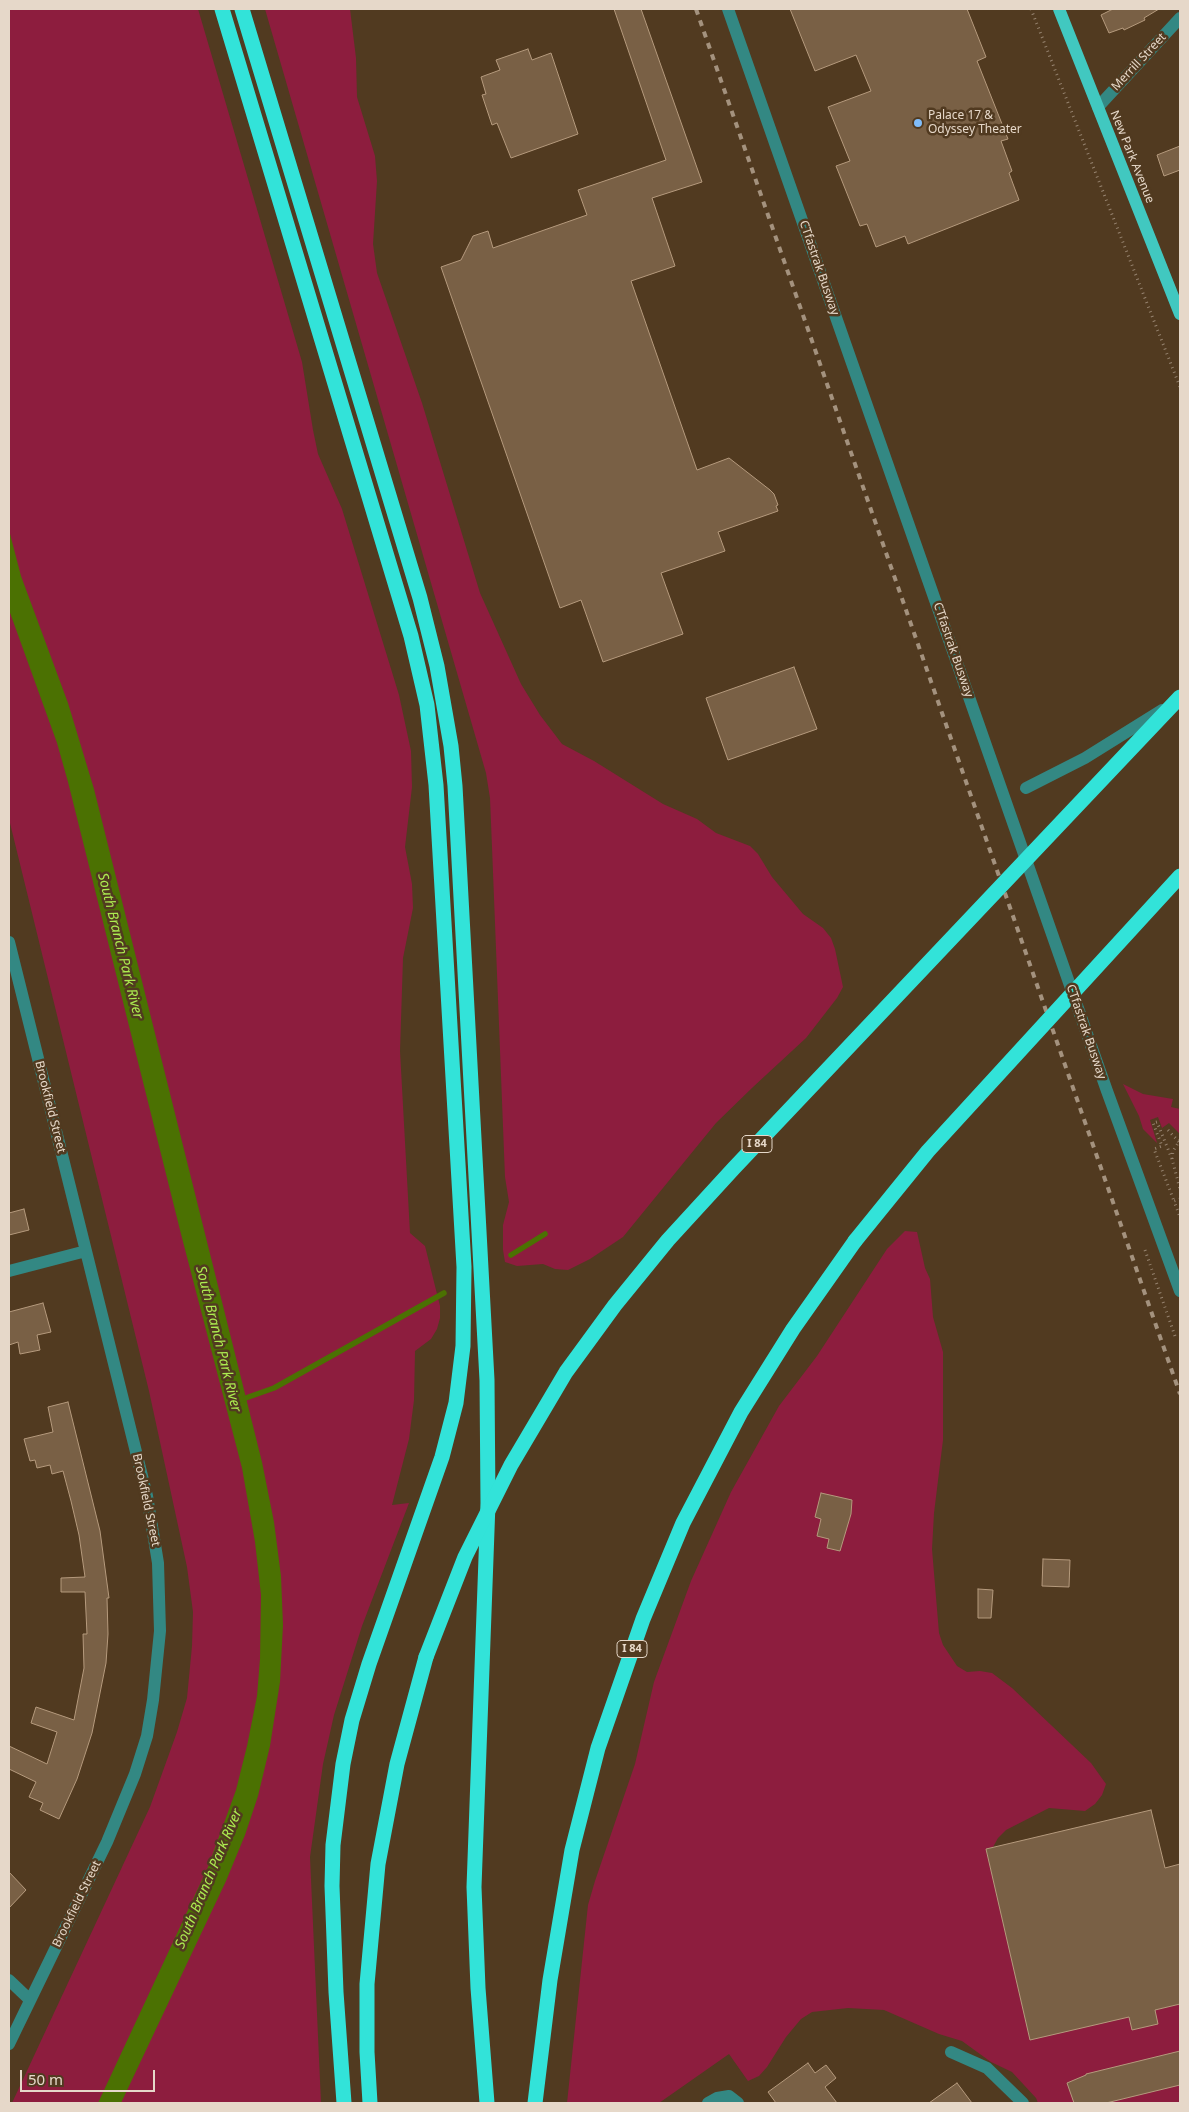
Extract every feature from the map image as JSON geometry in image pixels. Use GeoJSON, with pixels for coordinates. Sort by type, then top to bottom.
{"type":"FeatureCollection","features":[{"type":"Feature","properties":{"kind":"highway"},"geometry":{"type":"LineString","coordinates":[[222,9],[412,642],[430,728],[437,794],[464,1267],[463,1346],[460,1380],[448,1437],[428,1500],[372,1655],[352,1720],[343,1764],[333,1845],[332,1886],[336,1992],[344,2103]]}},
{"type":"Feature","properties":{"kind":"highway"},"geometry":{"type":"LineString","coordinates":[[242,9],[424,611],[441,682],[451,746],[457,815],[488,1380],[488,1503],[474,1887],[477,1968],[488,2103]]}},
{"type":"Feature","properties":{"kind":"highway","name":"I 84"},"geometry":{"type":"LineString","coordinates":[[370,2103],[367,2052],[367,1993],[370,1945],[378,1864],[394,1774],[426,1657],[465,1557],[511,1465],[566,1372],[615,1305],[662,1247],[727,1175],[1180,697]]}},
{"type":"Feature","properties":{"kind":"highway","name":"I 84"},"geometry":{"type":"LineString","coordinates":[[535,2103],[550,1980],[572,1850],[598,1748],[640,1626],[683,1523],[741,1412],[793,1329],[855,1241],[934,1144],[1180,876]]}},
{"type":"Feature","properties":{"kind":"main road","name":"New Park Avenue"},"geometry":{"type":"LineString","coordinates":[[1059,9],[1180,314]]}},
{"type":"Feature","properties":{"kind":"street","name":"CTfastrak Busway"},"geometry":{"type":"LineString","coordinates":[[728,9],[1104,1082],[1180,1291]]}},
{"type":"Feature","properties":{"kind":"street","name":"Merrill Street"},"geometry":{"type":"LineString","coordinates":[[1098,107],[1180,18]]}},
{"type":"Feature","properties":{"kind":"street"},"geometry":{"type":"LineString","coordinates":[[1026,788],[1108,745],[1180,697]]}},
{"type":"Feature","properties":{"kind":"street","name":"Brookfield Street"},"geometry":{"type":"LineString","coordinates":[[9,942],[147,1496],[153,1529],[159,1596],[158,1657],[146,1736],[135,1774],[107,1842],[9,2044]]}},
{"type":"Feature","properties":{"kind":"street"},"geometry":{"type":"LineString","coordinates":[[9,1271],[86,1251]]}},
{"type":"Feature","properties":{"kind":"street"},"geometry":{"type":"LineString","coordinates":[[9,1980],[30,2000]]}},
{"type":"Feature","properties":{"kind":"street"},"geometry":{"type":"LineString","coordinates":[[951,2052],[987,2068],[1023,2103]]}},
{"type":"Feature","properties":{"kind":"street"},"geometry":{"type":"LineString","coordinates":[[708,2103],[717,2098],[734,2100]]}},
{"type":"Feature","properties":{"kind":"path"},"geometry":{"type":"LineString","coordinates":[[1031,9],[1180,387]]}},
{"type":"Feature","properties":{"kind":"path"},"geometry":{"type":"LineString","coordinates":[[1180,1189],[1172,1159],[1157,1122],[1153,1124],[1162,1146],[1154,1149],[1180,1218]]}},
{"type":"Feature","properties":{"kind":"path"},"geometry":{"type":"LineString","coordinates":[[1168,1130],[1180,1141],[1173,1151],[1172,1159]]}},
{"type":"Feature","properties":{"kind":"path"},"geometry":{"type":"LineString","coordinates":[[1174,1202],[1180,1199]]}},
{"type":"Feature","properties":{"kind":"path"},"geometry":{"type":"LineString","coordinates":[[1145,1250],[1176,1339]]}},
{"type":"Feature","properties":{"kind":"shaded area"},"geometry":{"type":"Polygon","coordinates":[[[9,9],[198,9],[302,362],[318,454],[342,509],[399,695],[411,751],[412,787],[405,847],[412,884],[413,908],[403,958],[400,1051],[410,1233],[425,1246],[440,1306],[440,1318],[437,1329],[431,1339],[415,1351],[414,1400],[409,1439],[392,1505],[409,1503],[362,1626],[334,1715],[323,1764],[310,1857],[321,2103],[12,2103],[150,1807],[187,1698],[193,1612],[187,1567],[149,1391],[9,819],[9,9]]]}},
{"type":"Feature","properties":{"kind":"shaded area"},"geometry":{"type":"Polygon","coordinates":[[[265,9],[350,9],[356,58],[357,97],[375,156],[377,181],[373,244],[377,273],[422,403],[480,593],[521,684],[540,715],[562,744],[594,761],[663,804],[697,819],[716,833],[750,846],[758,854],[772,877],[803,914],[823,928],[831,938],[835,949],[843,987],[837,998],[806,1038],[716,1123],[623,1237],[590,1259],[568,1270],[555,1269],[543,1264],[517,1266],[505,1262],[503,1225],[509,1202],[505,1177],[490,798],[486,773],[265,9]]]}},
{"type":"Feature","properties":{"kind":"shaded area"},"geometry":{"type":"Polygon","coordinates":[[[1123,1084],[1143,1094],[1173,1099],[1171,1107],[1180,1109],[1180,1134],[1169,1123],[1162,1128],[1158,1117],[1150,1120],[1157,1143],[1143,1129],[1139,1116],[1123,1084]]]}},
{"type":"Feature","properties":{"kind":"shaded area"},"geometry":{"type":"Polygon","coordinates":[[[905,1231],[917,1232],[925,1268],[930,1279],[933,1317],[943,1352],[943,1440],[934,1513],[932,1549],[939,1633],[943,1645],[957,1666],[967,1672],[980,1671],[992,1673],[1012,1688],[1091,1763],[1106,1784],[1102,1795],[1095,1804],[1085,1811],[1049,1808],[1006,1830],[993,1847],[986,1849],[1030,2039],[1180,2004],[1180,2103],[1038,2103],[1036,2098],[1012,2072],[991,2062],[962,2041],[939,2034],[884,2010],[848,2008],[812,2012],[801,2019],[786,2037],[767,2067],[759,2076],[748,2081],[729,2054],[659,2103],[567,2103],[588,1905],[635,1764],[654,1682],[691,1581],[731,1492],[779,1406],[817,1356],[887,1249],[905,1231]]]}},
{"type":"Feature","properties":{"kind":"water","name":"South Branch Park River"},"geometry":{"type":"Polygon","coordinates":[[[9,530],[21,576],[68,703],[94,789],[262,1462],[274,1522],[281,1576],[283,1625],[280,1682],[270,1746],[258,1796],[245,1835],[226,1881],[121,2103],[98,2103],[208,1867],[236,1790],[257,1696],[260,1659],[261,1595],[255,1542],[242,1468],[182,1238],[68,782],[57,743],[9,610],[9,530]]]}},
{"type":"Feature","properties":{"kind":"building"},"geometry":{"type":"Polygon","coordinates":[[[614,9],[641,9],[702,182],[652,198],[675,266],[631,281],[697,470],[729,458],[774,494],[778,511],[718,532],[725,551],[661,573],[683,634],[603,662],[581,600],[560,608],[441,267],[461,260],[473,236],[488,231],[493,248],[587,215],[578,190],[666,160],[614,9]]]}},
{"type":"Feature","properties":{"kind":"building","name":"Palace 17 & Odyssey Theater"},"geometry":{"type":"Polygon","coordinates":[[[790,9],[967,9],[986,57],[977,61],[1008,139],[1001,141],[1012,171],[1009,173],[1019,200],[908,244],[905,236],[876,247],[867,224],[860,226],[836,166],[850,161],[828,107],[871,91],[856,55],[815,71],[790,9]]]}},
{"type":"Feature","properties":{"kind":"building"},"geometry":{"type":"Polygon","coordinates":[[[1113,9],[1159,9],[1144,18],[1145,20],[1124,30],[1123,28],[1109,33],[1101,15],[1113,9]]]}},
{"type":"Feature","properties":{"kind":"building"},"geometry":{"type":"Polygon","coordinates":[[[528,49],[532,60],[551,53],[578,134],[511,158],[497,123],[492,125],[482,95],[486,94],[481,77],[500,70],[496,60],[528,49]]]}},
{"type":"Feature","properties":{"kind":"building"},"geometry":{"type":"Polygon","coordinates":[[[1180,146],[1180,170],[1164,176],[1157,155],[1180,146]]]}},
{"type":"Feature","properties":{"kind":"building"},"geometry":{"type":"Polygon","coordinates":[[[794,667],[817,729],[728,760],[706,698],[794,667]]]}},
{"type":"Feature","properties":{"kind":"building"},"geometry":{"type":"Polygon","coordinates":[[[24,1209],[29,1230],[9,1235],[9,1213],[24,1209]]]}},
{"type":"Feature","properties":{"kind":"building"},"geometry":{"type":"Polygon","coordinates":[[[43,1303],[51,1332],[37,1335],[40,1350],[20,1354],[18,1342],[9,1345],[9,1312],[43,1303]]]}},
{"type":"Feature","properties":{"kind":"building"},"geometry":{"type":"Polygon","coordinates":[[[68,1402],[100,1531],[109,1598],[107,1598],[108,1634],[106,1663],[92,1733],[77,1779],[59,1819],[40,1810],[43,1803],[29,1797],[36,1782],[9,1769],[9,1746],[47,1764],[57,1732],[31,1723],[36,1707],[74,1720],[84,1668],[83,1634],[87,1634],[85,1592],[61,1592],[61,1578],[85,1577],[79,1535],[71,1501],[63,1471],[52,1474],[50,1465],[37,1468],[35,1460],[30,1461],[24,1439],[53,1432],[48,1407],[68,1402]]]}},
{"type":"Feature","properties":{"kind":"building"},"geometry":{"type":"Polygon","coordinates":[[[821,1493],[852,1500],[851,1514],[840,1551],[827,1548],[829,1539],[817,1536],[821,1519],[815,1517],[821,1493]]]}},
{"type":"Feature","properties":{"kind":"building"},"geometry":{"type":"Polygon","coordinates":[[[1043,1559],[1070,1560],[1069,1587],[1042,1586],[1043,1559]]]}},
{"type":"Feature","properties":{"kind":"building"},"geometry":{"type":"Polygon","coordinates":[[[978,1589],[993,1590],[991,1618],[978,1618],[978,1589]]]}},
{"type":"Feature","properties":{"kind":"building"},"geometry":{"type":"Polygon","coordinates":[[[1151,1810],[1165,1868],[1180,1864],[1180,2004],[1155,2010],[1158,2024],[1132,2030],[1129,2017],[1030,2040],[986,1849],[1151,1810]]]}},
{"type":"Feature","properties":{"kind":"building"},"geometry":{"type":"Polygon","coordinates":[[[9,1872],[26,1890],[9,1908],[9,1872]]]}},
{"type":"Feature","properties":{"kind":"building"},"geometry":{"type":"Polygon","coordinates":[[[1180,2051],[1180,2085],[1106,2103],[1074,2103],[1067,2083],[1086,2074],[1180,2051]]]}},
{"type":"Feature","properties":{"kind":"building"},"geometry":{"type":"Polygon","coordinates":[[[808,2063],[815,2073],[826,2065],[836,2078],[825,2087],[837,2103],[776,2103],[768,2092],[808,2063]]]}},
{"type":"Feature","properties":{"kind":"building"},"geometry":{"type":"Polygon","coordinates":[[[957,2083],[972,2103],[929,2103],[957,2083]]]}},
{"type":"Feature","properties":{"kind":"waterway"},"geometry":{"type":"LineString","coordinates":[[511,1255],[545,1234]]}},
{"type":"Feature","properties":{"kind":"waterway","name":"South Branch Park River"},"geometry":{"type":"LineString","coordinates":[[240,1400],[274,1388],[444,1293]]}},
{"type":"Feature","properties":{"kind":"railway"},"geometry":{"type":"LineString","coordinates":[[696,9],[1180,1394]]}},
{"type":"Feature","properties":{"kind":"place","name":"Palace 17 & Odyssey Theater"},"geometry":{"type":"Point","coordinates":[918,123]}}]}
